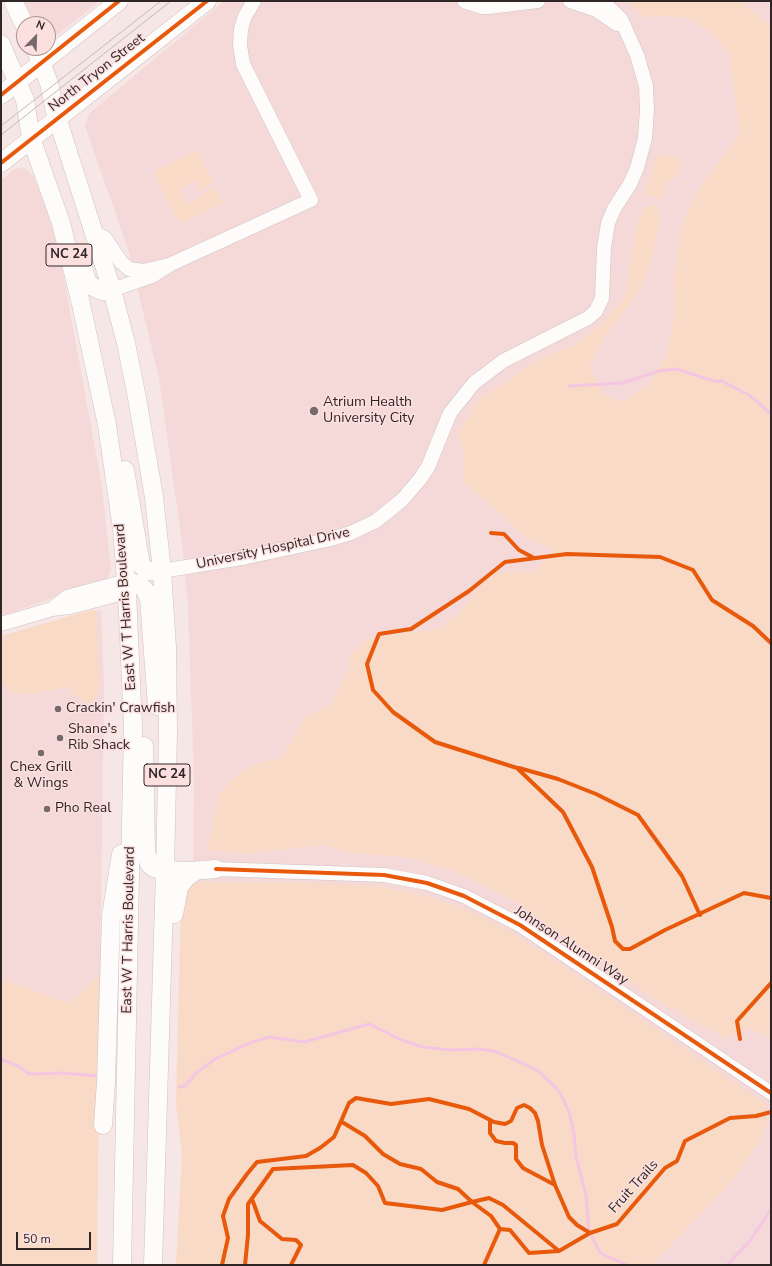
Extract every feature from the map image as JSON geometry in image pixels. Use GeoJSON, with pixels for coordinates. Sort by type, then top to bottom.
{"type":"FeatureCollection","features":[{"type":"Feature","properties":{"kind":"main road"},"geometry":{"type":"LineString","coordinates":[[13,1],[20,16]]}},
{"type":"Feature","properties":{"kind":"main road"},"geometry":{"type":"LineString","coordinates":[[56,44],[119,1]]}},
{"type":"Feature","properties":{"kind":"main road","name":"North Tryon Street"},"geometry":{"type":"LineString","coordinates":[[1,163],[207,1]]}},
{"type":"Feature","properties":{"kind":"main road","name":"NC 24"},"geometry":{"type":"LineString","coordinates":[[1,44],[18,81]]}},
{"type":"Feature","properties":{"kind":"main road"},"geometry":{"type":"LineString","coordinates":[[1,95],[18,81],[38,56]]}},
{"type":"Feature","properties":{"kind":"main road","name":"NC 24"},"geometry":{"type":"LineString","coordinates":[[38,56],[49,83],[57,119],[112,290],[137,398],[154,497],[162,570],[167,647],[166,870],[153,1265]]}},
{"type":"Feature","properties":{"kind":"main road","name":"East W T Harris Boulevard"},"geometry":{"type":"LineString","coordinates":[[18,81],[26,100],[31,138],[61,223],[81,304],[102,401],[122,529],[127,586],[133,727],[130,820],[128,1040],[122,1265]]}},
{"type":"Feature","properties":{"kind":"main road"},"geometry":{"type":"LineString","coordinates":[[61,223],[75,243],[89,283],[98,290],[112,290]]}},
{"type":"Feature","properties":{"kind":"main road"},"geometry":{"type":"LineString","coordinates":[[102,401],[119,446],[129,488],[141,565],[148,571],[162,570]]}},
{"type":"Feature","properties":{"kind":"main road"},"geometry":{"type":"LineString","coordinates":[[127,586],[139,584],[146,591],[149,599],[156,703],[167,764]]}},
{"type":"Feature","properties":{"kind":"main road"},"geometry":{"type":"LineString","coordinates":[[128,613],[141,668],[146,857],[150,866],[166,870],[196,871],[216,869]]}},
{"type":"Feature","properties":{"kind":"main road"},"geometry":{"type":"LineString","coordinates":[[103,1125],[106,1082],[111,916],[119,864],[130,820]]}},
{"type":"Feature","properties":{"kind":"main road"},"geometry":{"type":"LineString","coordinates":[[166,848],[182,858],[216,869]]}},
{"type":"Feature","properties":{"kind":"main road"},"geometry":{"type":"LineString","coordinates":[[162,965],[170,938],[177,891],[187,877],[196,871]]}},
{"type":"Feature","properties":{"kind":"street"},"geometry":{"type":"LineString","coordinates":[[112,290],[152,276],[169,265],[311,200],[243,64],[240,45],[241,29],[245,16],[254,1]]}},
{"type":"Feature","properties":{"kind":"street"},"geometry":{"type":"LineString","coordinates":[[464,1],[482,7],[538,1]]}},
{"type":"Feature","properties":{"kind":"street","name":"University Hospital Drive"},"geometry":{"type":"LineString","coordinates":[[570,1],[602,14],[628,34]]}},
{"type":"Feature","properties":{"kind":"street","name":"University Hospital Drive"},"geometry":{"type":"LineString","coordinates":[[162,570],[247,557],[332,539],[351,533],[376,521],[402,500],[420,479],[429,463],[450,413],[474,383],[503,361],[588,318],[596,311],[602,298],[604,248],[608,223],[614,209],[634,175],[646,130],[647,104],[644,81],[638,55],[618,15],[602,1]]}},
{"type":"Feature","properties":{"kind":"street"},"geometry":{"type":"LineString","coordinates":[[93,232],[105,238],[121,262],[129,269],[143,272],[169,265]]}},
{"type":"Feature","properties":{"kind":"street"},"geometry":{"type":"LineString","coordinates":[[1,624],[52,609],[63,599],[72,595],[127,586]]}},
{"type":"Feature","properties":{"kind":"street","name":"Johnson Alumni Way"},"geometry":{"type":"LineString","coordinates":[[216,869],[384,875],[427,884],[464,896],[520,925],[771,1093]]}},
{"type":"Feature","properties":{"kind":"shaded area"},"geometry":{"type":"Polygon","coordinates":[[[25,1],[100,1],[56,35],[56,16],[30,16],[25,1]]]}},
{"type":"Feature","properties":{"kind":"shaded area"},"geometry":{"type":"Polygon","coordinates":[[[224,1],[771,1],[771,1265],[179,1265],[193,890],[194,780],[188,606],[182,543],[159,378],[128,249],[85,126],[90,113],[224,1]]]}},
{"type":"Feature","properties":{"kind":"shaded area"},"geometry":{"type":"Polygon","coordinates":[[[627,1],[743,1],[746,6],[771,26],[771,1039],[748,1027],[726,1038],[708,1029],[647,994],[506,896],[454,871],[409,858],[351,853],[326,845],[239,854],[207,849],[220,793],[239,773],[261,762],[280,759],[306,717],[330,706],[349,669],[351,654],[367,640],[397,634],[439,629],[457,615],[492,573],[535,571],[555,550],[528,539],[463,481],[464,449],[457,434],[480,399],[538,360],[576,344],[600,325],[625,298],[637,223],[646,206],[657,205],[660,219],[651,264],[639,290],[603,340],[589,367],[604,395],[621,402],[648,386],[666,357],[675,312],[674,275],[681,227],[696,193],[740,133],[729,53],[711,33],[691,19],[669,16],[644,17],[627,1]]]}},
{"type":"Feature","properties":{"kind":"shaded area"},"geometry":{"type":"Polygon","coordinates":[[[197,150],[214,183],[200,190],[195,180],[179,189],[187,204],[203,196],[202,194],[215,187],[223,203],[180,224],[153,172],[197,150]]]}},
{"type":"Feature","properties":{"kind":"shaded area"},"geometry":{"type":"Polygon","coordinates":[[[658,154],[681,159],[678,176],[668,181],[661,200],[644,194],[658,154]]]}},
{"type":"Feature","properties":{"kind":"shaded area"},"geometry":{"type":"Polygon","coordinates":[[[21,168],[27,170],[34,177],[59,251],[102,487],[111,570],[107,579],[1,616],[1,180],[15,169],[21,168]]]}},
{"type":"Feature","properties":{"kind":"shaded area"},"geometry":{"type":"Polygon","coordinates":[[[96,610],[99,685],[97,695],[93,702],[86,703],[74,695],[71,689],[66,687],[26,695],[11,692],[2,683],[1,636],[96,610]]]}},
{"type":"Feature","properties":{"kind":"shaded area"},"geometry":{"type":"Polygon","coordinates":[[[101,610],[104,686],[100,973],[71,1003],[1,979],[1,639],[101,610]]]}},
{"type":"Feature","properties":{"kind":"shaded area"},"geometry":{"type":"Polygon","coordinates":[[[205,882],[312,883],[377,886],[427,896],[470,911],[507,930],[551,958],[766,1104],[768,1119],[762,1139],[732,1181],[652,1265],[176,1265],[182,1154],[176,1104],[181,902],[185,891],[191,885],[205,882]]]}},
{"type":"Feature","properties":{"kind":"shaded area"},"geometry":{"type":"Polygon","coordinates":[[[100,973],[97,1265],[1,1265],[1,979],[71,1003],[100,973]]]}},
{"type":"Feature","properties":{"kind":"waterway"},"geometry":{"type":"LineString","coordinates":[[569,386],[622,383],[659,371],[676,369],[714,381],[719,382],[720,380],[749,395],[771,414]]}},
{"type":"Feature","properties":{"kind":"waterway"},"geometry":{"type":"LineString","coordinates":[[179,1087],[185,1086],[196,1073],[215,1059],[252,1042],[270,1037],[304,1042],[369,1024],[404,1041],[423,1047],[450,1050],[482,1049],[497,1052],[537,1070],[561,1094],[569,1112],[574,1134],[576,1157],[586,1195],[589,1231],[600,1253],[627,1265]]}},
{"type":"Feature","properties":{"kind":"waterway"},"geometry":{"type":"LineString","coordinates":[[1,1059],[20,1067],[29,1074],[64,1073],[96,1076]]}},
{"type":"Feature","properties":{"kind":"waterway"},"geometry":{"type":"LineString","coordinates":[[727,1265],[749,1242],[771,1209]]}},
{"type":"Feature","properties":{"kind":"tram line"},"geometry":{"type":"LineString","coordinates":[[1,126],[161,1]]}},
{"type":"Feature","properties":{"kind":"tram line"},"geometry":{"type":"LineString","coordinates":[[1,135],[171,1]]}},
{"type":"Feature","properties":{"kind":"cycle path"},"geometry":{"type":"LineString","coordinates":[[1,95],[119,1]]}},
{"type":"Feature","properties":{"kind":"cycle path"},"geometry":{"type":"LineString","coordinates":[[1,163],[207,1]]}},
{"type":"Feature","properties":{"kind":"cycle path"},"geometry":{"type":"LineString","coordinates":[[491,533],[504,534],[519,550],[534,558]]}},
{"type":"Feature","properties":{"kind":"cycle path"},"geometry":{"type":"LineString","coordinates":[[771,643],[753,626],[712,600],[693,570],[660,557],[567,554],[505,562],[469,591],[411,629],[379,634],[367,664],[373,690],[393,712],[435,742],[517,768],[563,812],[592,867],[612,927],[615,941],[623,949],[630,949],[665,930],[744,893],[771,898]]}},
{"type":"Feature","properties":{"kind":"cycle path"},"geometry":{"type":"LineString","coordinates":[[519,768],[558,779],[596,794],[638,815],[682,876],[700,915]]}},
{"type":"Feature","properties":{"kind":"cycle path"},"geometry":{"type":"LineString","coordinates":[[216,869],[384,875],[427,883],[464,896],[520,925],[771,1093]]}},
{"type":"Feature","properties":{"kind":"cycle path"},"geometry":{"type":"LineString","coordinates":[[740,1039],[737,1021],[771,983]]}},
{"type":"Feature","properties":{"kind":"cycle path"},"geometry":{"type":"LineString","coordinates":[[222,1265],[228,1238],[223,1216],[229,1199],[247,1174],[257,1162],[306,1156],[320,1148],[334,1137],[349,1103],[356,1098],[391,1104],[429,1099],[469,1109],[494,1122],[505,1124],[511,1121],[517,1108],[524,1105],[530,1108],[535,1113],[538,1121],[542,1145],[555,1185],[569,1217],[577,1225],[590,1233]]}},
{"type":"Feature","properties":{"kind":"cycle path","name":"Fruit Trails"},"geometry":{"type":"LineString","coordinates":[[342,1122],[365,1136],[383,1154],[400,1164],[421,1169],[437,1182],[458,1189],[472,1202],[489,1198],[503,1205],[559,1251],[590,1233],[617,1224],[665,1168],[677,1161],[685,1141],[730,1118],[756,1116],[771,1112]]}},
{"type":"Feature","properties":{"kind":"cycle path"},"geometry":{"type":"LineString","coordinates":[[490,1120],[490,1133],[496,1141],[513,1143],[516,1145],[516,1159],[523,1168],[555,1185]]}},
{"type":"Feature","properties":{"kind":"cycle path"},"geometry":{"type":"LineString","coordinates":[[245,1265],[248,1235],[248,1204],[273,1169],[353,1165],[366,1173],[378,1186],[385,1203],[442,1210],[472,1202],[491,1216],[500,1229],[484,1265]]}},
{"type":"Feature","properties":{"kind":"cycle path"},"geometry":{"type":"LineString","coordinates":[[252,1199],[260,1221],[282,1239],[296,1240],[301,1245],[291,1265]]}},
{"type":"Feature","properties":{"kind":"cycle path"},"geometry":{"type":"LineString","coordinates":[[500,1229],[510,1230],[529,1253],[559,1251]]}},
{"type":"Feature","properties":{"kind":"place","name":"Atrium Health University City"},"geometry":{"type":"Point","coordinates":[314,411]}},
{"type":"Feature","properties":{"kind":"place","name":"Crackin' Crawfish"},"geometry":{"type":"Point","coordinates":[58,709]}},
{"type":"Feature","properties":{"kind":"place","name":"Shane's Rib Shack"},"geometry":{"type":"Point","coordinates":[60,738]}},
{"type":"Feature","properties":{"kind":"place","name":"Chex Grill & Wings"},"geometry":{"type":"Point","coordinates":[41,753]}},
{"type":"Feature","properties":{"kind":"place","name":"Pho Real"},"geometry":{"type":"Point","coordinates":[47,809]}}]}
